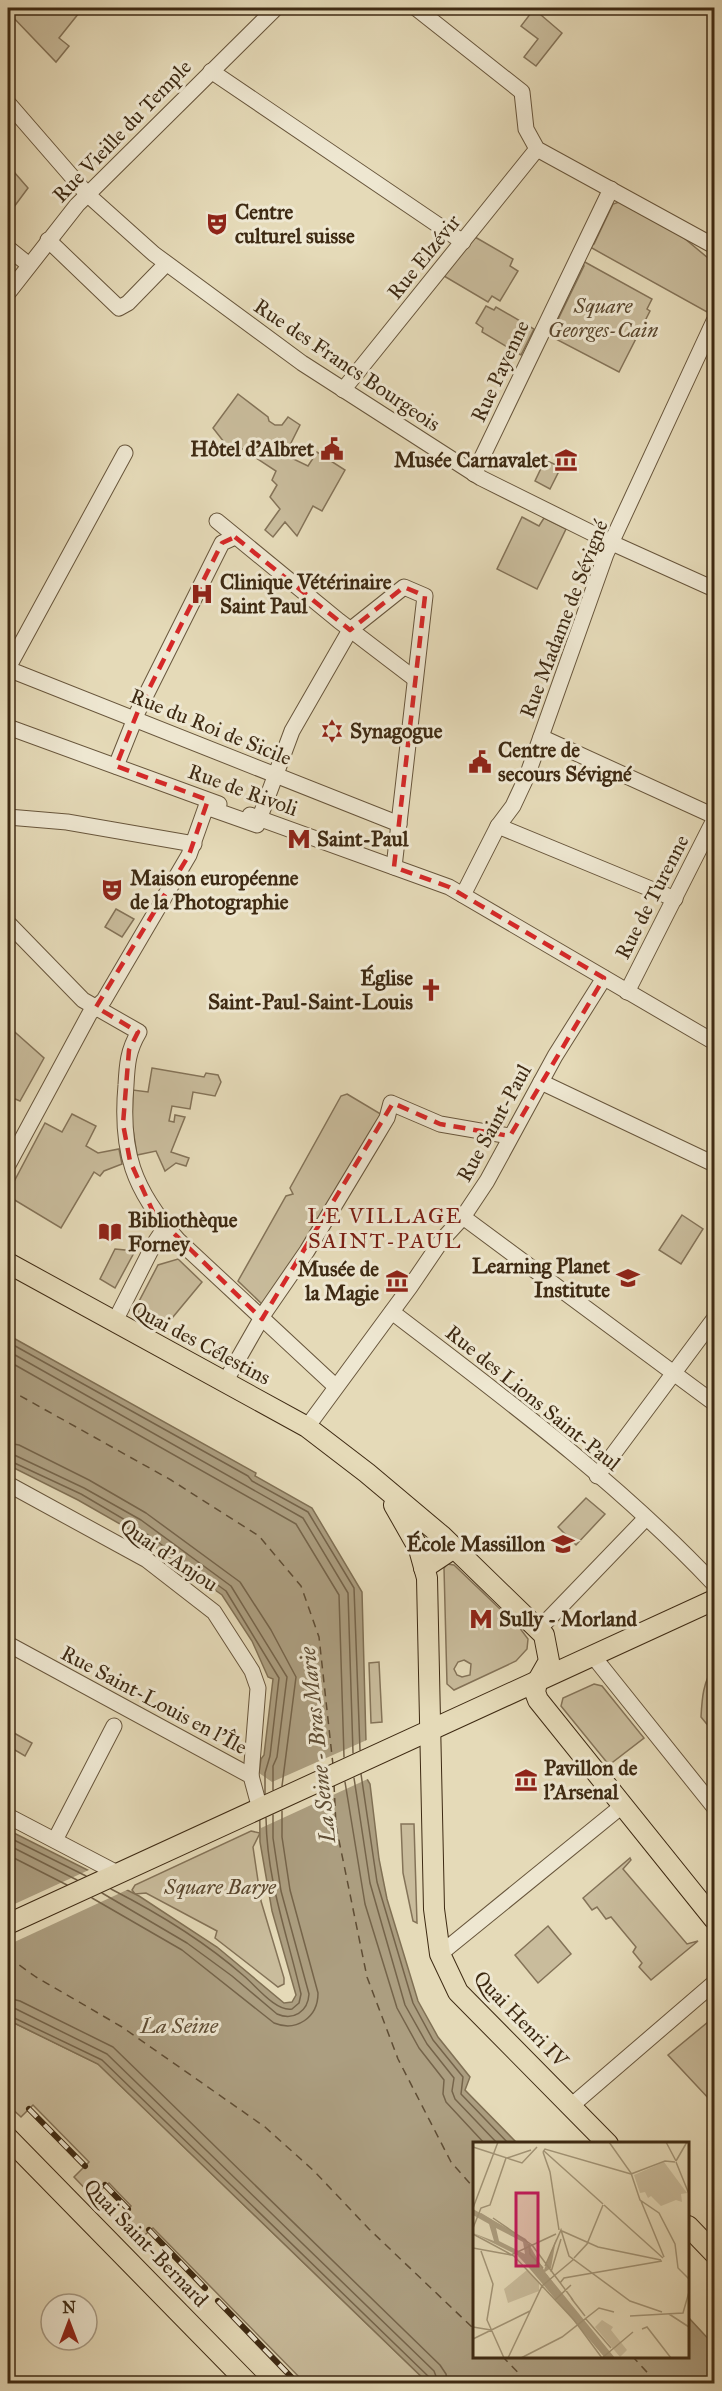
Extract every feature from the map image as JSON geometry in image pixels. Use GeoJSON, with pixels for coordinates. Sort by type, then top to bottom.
{"type":"FeatureCollection","features":[{"type":"Feature","properties":{"kind":"main road","name":"Quai des Célestins"},"geometry":{"type":"LineString","coordinates":[[8,1263],[307,1427],[367,1473],[454,1548],[544,1635],[549,1660],[537,1682]]}},
{"type":"Feature","properties":{"kind":"main road","name":"Quai des Célestins"},"geometry":{"type":"LineString","coordinates":[[367,1473],[402,1515],[419,1549],[427,1578],[431,1729]]}},
{"type":"Feature","properties":{"kind":"main road"},"geometry":{"type":"LineString","coordinates":[[424,1568],[454,1548]]}},
{"type":"Feature","properties":{"kind":"main road"},"geometry":{"type":"LineString","coordinates":[[8,1924],[714,1600]]}},
{"type":"Feature","properties":{"kind":"main road"},"geometry":{"type":"LineString","coordinates":[[537,1682],[535,1692],[538,1700],[714,1919]]}},
{"type":"Feature","properties":{"kind":"main road","name":"Quai Henri IV"},"geometry":{"type":"LineString","coordinates":[[431,1729],[434,1909],[440,1954],[458,1992],[606,2142]]}},
{"type":"Feature","properties":{"kind":"main road","name":"Quai Saint-Bernard"},"geometry":{"type":"LineString","coordinates":[[8,2138],[249,2384]]}},
{"type":"Feature","properties":{"kind":"main road"},"geometry":{"type":"LineString","coordinates":[[689,2228],[714,2253]]}},
{"type":"Feature","properties":{"kind":"street","name":"Rue Vieille du Temple"},"geometry":{"type":"LineString","coordinates":[[8,292],[87,194],[276,8]]}},
{"type":"Feature","properties":{"kind":"street"},"geometry":{"type":"LineString","coordinates":[[416,8],[522,92],[526,129],[537,149],[714,246]]}},
{"type":"Feature","properties":{"kind":"street"},"geometry":{"type":"LineString","coordinates":[[211,71],[463,242]]}},
{"type":"Feature","properties":{"kind":"street","name":"Rue des Francs Bourgeois"},"geometry":{"type":"LineString","coordinates":[[8,103],[87,194],[166,264],[343,390],[474,474],[612,543],[714,589]]}},
{"type":"Feature","properties":{"kind":"street","name":"Rue Elzévir"},"geometry":{"type":"LineString","coordinates":[[343,390],[537,149]]}},
{"type":"Feature","properties":{"kind":"street","name":"Rue Payenne"},"geometry":{"type":"LineString","coordinates":[[474,474],[611,189]]}},
{"type":"Feature","properties":{"kind":"street"},"geometry":{"type":"LineString","coordinates":[[48,240],[120,308],[128,303],[166,264]]}},
{"type":"Feature","properties":{"kind":"street"},"geometry":{"type":"LineString","coordinates":[[8,248],[29,265]]}},
{"type":"Feature","properties":{"kind":"street","name":"Rue Madame de Sévigné"},"geometry":{"type":"LineString","coordinates":[[463,895],[498,826],[516,801],[612,543],[714,321]]}},
{"type":"Feature","properties":{"kind":"street"},"geometry":{"type":"LineString","coordinates":[[8,669],[125,453]]}},
{"type":"Feature","properties":{"kind":"street"},"geometry":{"type":"LineString","coordinates":[[217,521],[350,630],[415,679]]}},
{"type":"Feature","properties":{"kind":"street"},"geometry":{"type":"LineString","coordinates":[[116,766],[134,719],[222,543],[235,537]]}},
{"type":"Feature","properties":{"kind":"street"},"geometry":{"type":"LineString","coordinates":[[258,821],[292,731],[350,630],[404,586],[425,597],[394,867]]}},
{"type":"Feature","properties":{"kind":"street","name":"Rue du Roi de Sicile"},"geometry":{"type":"LineString","coordinates":[[8,669],[399,824]]}},
{"type":"Feature","properties":{"kind":"street","name":"Rue de Rivoli"},"geometry":{"type":"LineString","coordinates":[[8,727],[258,821],[449,887],[525,928],[627,992],[714,1042]]}},
{"type":"Feature","properties":{"kind":"street"},"geometry":{"type":"LineString","coordinates":[[541,737],[714,818]]}},
{"type":"Feature","properties":{"kind":"street","name":"Rue de Rivoli"},"geometry":{"type":"LineString","coordinates":[[194,844],[206,807],[258,821]]}},
{"type":"Feature","properties":{"kind":"street"},"geometry":{"type":"LineString","coordinates":[[8,817],[67,822],[194,844],[104,1000],[90,1013],[8,1165]]}},
{"type":"Feature","properties":{"kind":"street","name":"Rue de Turenne"},"geometry":{"type":"LineString","coordinates":[[627,992],[714,818]]}},
{"type":"Feature","properties":{"kind":"street"},"geometry":{"type":"LineString","coordinates":[[498,826],[675,899]]}},
{"type":"Feature","properties":{"kind":"street"},"geometry":{"type":"LineString","coordinates":[[8,923],[83,1000],[139,1032],[129,1050],[123,1124],[130,1161],[154,1214],[335,1386]]}},
{"type":"Feature","properties":{"kind":"street","name":"Rue Saint-Paul"},"geometry":{"type":"LineString","coordinates":[[307,1427],[442,1240],[463,1217],[604,978]]}},
{"type":"Feature","properties":{"kind":"street"},"geometry":{"type":"LineString","coordinates":[[541,1082],[714,1164]]}},
{"type":"Feature","properties":{"kind":"street"},"geometry":{"type":"LineString","coordinates":[[225,1382],[375,1138],[388,1114],[391,1103],[440,1124],[510,1136]]}},
{"type":"Feature","properties":{"kind":"street"},"geometry":{"type":"LineString","coordinates":[[463,1217],[714,1403]]}},
{"type":"Feature","properties":{"kind":"street"},"geometry":{"type":"LineString","coordinates":[[114,1323],[154,1244],[166,1226]]}},
{"type":"Feature","properties":{"kind":"street","name":"Rue des Lions Saint-Paul"},"geometry":{"type":"LineString","coordinates":[[392,1312],[534,1422],[646,1518],[714,1584]]}},
{"type":"Feature","properties":{"kind":"street"},"geometry":{"type":"LineString","coordinates":[[597,1476],[714,1319]]}},
{"type":"Feature","properties":{"kind":"street","name":"Quai d'Anjou"},"geometry":{"type":"LineString","coordinates":[[8,1484],[147,1560],[214,1612],[252,1671],[258,1688],[251,1776]]}},
{"type":"Feature","properties":{"kind":"street"},"geometry":{"type":"LineString","coordinates":[[538,1629],[646,1518]]}},
{"type":"Feature","properties":{"kind":"street","name":"Rue Saint-Louis en l'Île"},"geometry":{"type":"LineString","coordinates":[[8,1644],[119,1716],[251,1776],[260,1809]]}},
{"type":"Feature","properties":{"kind":"street"},"geometry":{"type":"LineString","coordinates":[[593,1656],[714,1806]]}},
{"type":"Feature","properties":{"kind":"street"},"geometry":{"type":"LineString","coordinates":[[55,1840],[119,1716]]}},
{"type":"Feature","properties":{"kind":"street"},"geometry":{"type":"LineString","coordinates":[[440,1954],[622,1806]]}},
{"type":"Feature","properties":{"kind":"street"},"geometry":{"type":"LineString","coordinates":[[8,1816],[55,1840],[113,1875]]}},
{"type":"Feature","properties":{"kind":"street"},"geometry":{"type":"LineString","coordinates":[[571,2106],[714,1983]]}},
{"type":"Feature","properties":{"kind":"highlighted area"},"geometry":{"type":"Polygon","coordinates":[[[235,537],[350,630],[404,587],[425,596],[394,867],[449,887],[604,978],[510,1136],[440,1124],[393,1103],[262,1319],[154,1214],[130,1161],[123,1124],[129,1050],[138,1032],[96,1007],[189,855],[208,800],[116,766],[138,711],[222,543],[235,537]]]}},
{"type":"Feature","properties":{"kind":"green space"},"geometry":{"type":"Polygon","coordinates":[[[8,8],[83,8],[59,38],[69,46],[56,62],[8,12],[8,8]]]}},
{"type":"Feature","properties":{"kind":"green space"},"geometry":{"type":"Polygon","coordinates":[[[534,9],[562,33],[536,66],[524,57],[538,39],[521,26],[534,9]]]}},
{"type":"Feature","properties":{"kind":"green space"},"geometry":{"type":"Polygon","coordinates":[[[8,165],[28,188],[8,215],[8,165]]]}},
{"type":"Feature","properties":{"kind":"green space"},"geometry":{"type":"Polygon","coordinates":[[[622,201],[672,228],[714,263],[714,296],[707,312],[590,247],[594,244],[613,204],[622,201]]]}},
{"type":"Feature","properties":{"kind":"green space"},"geometry":{"type":"Polygon","coordinates":[[[475,237],[513,259],[510,266],[518,271],[500,301],[492,296],[488,302],[444,276],[475,237]]]}},
{"type":"Feature","properties":{"kind":"green space","name":"Square Georges-Cain"},"geometry":{"type":"Polygon","coordinates":[[[583,261],[652,299],[647,309],[650,311],[619,372],[550,336],[584,266],[583,261]]]}},
{"type":"Feature","properties":{"kind":"green space"},"geometry":{"type":"Polygon","coordinates":[[[486,306],[494,310],[496,307],[534,329],[521,355],[482,332],[483,328],[476,323],[486,306]]]}},
{"type":"Feature","properties":{"kind":"green space"},"geometry":{"type":"Polygon","coordinates":[[[238,394],[275,425],[282,425],[288,417],[300,425],[285,455],[308,466],[317,452],[345,470],[322,511],[313,506],[297,536],[285,522],[273,537],[265,530],[280,509],[270,497],[277,485],[272,480],[276,471],[241,448],[235,456],[213,428],[238,394]]]}},
{"type":"Feature","properties":{"kind":"green space"},"geometry":{"type":"Polygon","coordinates":[[[545,460],[561,467],[550,489],[535,481],[545,460]]]}},
{"type":"Feature","properties":{"kind":"green space"},"geometry":{"type":"Polygon","coordinates":[[[522,517],[539,526],[544,518],[566,529],[537,589],[497,569],[522,517]]]}},
{"type":"Feature","properties":{"kind":"green space"},"geometry":{"type":"Polygon","coordinates":[[[116,909],[134,919],[122,937],[105,927],[116,909]]]}},
{"type":"Feature","properties":{"kind":"green space"},"geometry":{"type":"Polygon","coordinates":[[[8,1026],[44,1058],[20,1101],[8,1096],[8,1026]]]}},
{"type":"Feature","properties":{"kind":"green space"},"geometry":{"type":"Polygon","coordinates":[[[152,1068],[204,1077],[206,1073],[218,1075],[221,1082],[215,1096],[193,1092],[190,1109],[172,1106],[169,1121],[174,1122],[175,1115],[185,1117],[171,1152],[189,1158],[186,1166],[176,1163],[165,1171],[156,1151],[137,1155],[132,1123],[133,1090],[148,1092],[152,1068]]]}},
{"type":"Feature","properties":{"kind":"green space"},"geometry":{"type":"Polygon","coordinates":[[[347,1094],[384,1116],[264,1306],[238,1281],[286,1196],[293,1194],[290,1188],[341,1096],[347,1094]]]}},
{"type":"Feature","properties":{"kind":"green space"},"geometry":{"type":"Polygon","coordinates":[[[72,1114],[96,1126],[86,1146],[98,1153],[119,1149],[122,1164],[104,1171],[100,1176],[94,1172],[61,1228],[8,1196],[8,1193],[45,1123],[62,1132],[72,1114]]]}},
{"type":"Feature","properties":{"kind":"green space"},"geometry":{"type":"Polygon","coordinates":[[[682,1215],[703,1229],[681,1264],[659,1250],[682,1215]]]}},
{"type":"Feature","properties":{"kind":"green space"},"geometry":{"type":"Polygon","coordinates":[[[115,1249],[135,1251],[115,1288],[100,1279],[115,1249]]]}},
{"type":"Feature","properties":{"kind":"green space"},"geometry":{"type":"Polygon","coordinates":[[[178,1259],[202,1282],[173,1317],[165,1332],[144,1321],[136,1307],[158,1265],[178,1259]]]}},
{"type":"Feature","properties":{"kind":"green space"},"geometry":{"type":"Polygon","coordinates":[[[586,1498],[605,1514],[576,1545],[558,1527],[586,1498]]]}},
{"type":"Feature","properties":{"kind":"green space"},"geometry":{"type":"Polygon","coordinates":[[[447,1564],[454,1565],[519,1627],[528,1639],[527,1649],[516,1661],[454,1690],[447,1684],[444,1568],[447,1564]],[[464,1660],[458,1662],[454,1669],[457,1675],[462,1677],[470,1675],[471,1664],[464,1660]]]}},
{"type":"Feature","properties":{"kind":"green space"},"geometry":{"type":"Polygon","coordinates":[[[379,1662],[382,1722],[371,1723],[369,1663],[379,1662]]]}},
{"type":"Feature","properties":{"kind":"green space"},"geometry":{"type":"Polygon","coordinates":[[[714,1667],[714,1733],[701,1717],[705,1684],[714,1667]]]}},
{"type":"Feature","properties":{"kind":"green space"},"geometry":{"type":"Polygon","coordinates":[[[594,1684],[602,1686],[644,1738],[609,1765],[561,1706],[563,1698],[594,1684]]]}},
{"type":"Feature","properties":{"kind":"green space"},"geometry":{"type":"Polygon","coordinates":[[[14,1733],[32,1743],[25,1756],[8,1746],[14,1733]]]}},
{"type":"Feature","properties":{"kind":"green space"},"geometry":{"type":"Polygon","coordinates":[[[401,1824],[414,1824],[417,1923],[413,1921],[403,1873],[401,1824]]]}},
{"type":"Feature","properties":{"kind":"green space","name":"Square Barye"},"geometry":{"type":"Polygon","coordinates":[[[251,1831],[260,1833],[253,1847],[261,1901],[284,1978],[284,1984],[278,1987],[215,1938],[217,1931],[146,1893],[135,1894],[132,1890],[135,1885],[251,1831]]]}},
{"type":"Feature","properties":{"kind":"green space"},"geometry":{"type":"Polygon","coordinates":[[[630,1858],[631,1860],[623,1869],[687,1944],[698,1941],[651,1980],[639,1967],[642,1963],[633,1952],[636,1947],[611,1917],[606,1919],[597,1907],[592,1910],[583,1898],[630,1858]]]}},
{"type":"Feature","properties":{"kind":"green space"},"geometry":{"type":"Polygon","coordinates":[[[548,1926],[571,1954],[538,1983],[515,1955],[548,1926]]]}},
{"type":"Feature","properties":{"kind":"green space"},"geometry":{"type":"Polygon","coordinates":[[[714,2017],[714,2096],[710,2100],[668,2055],[714,2017]]]}},
{"type":"Feature","properties":{"kind":"green space"},"geometry":{"type":"Polygon","coordinates":[[[8,2020],[98,2064],[428,2383],[305,2383],[153,2228],[140,2239],[118,2218],[131,2206],[109,2183],[93,2197],[74,2177],[89,2162],[33,2105],[21,2117],[8,2105],[8,2020]]]}},
{"type":"Feature","properties":{"kind":"water","name":"La Seine"},"geometry":{"type":"Polygon","coordinates":[[[8,1335],[256,1473],[255,1476],[312,1508],[362,1592],[367,1779],[370,1784],[379,1859],[387,1899],[418,2001],[438,2037],[470,2077],[465,2090],[516,2142],[473,2142],[473,2358],[689,2358],[689,2318],[714,2345],[714,2383],[428,2383],[98,2064],[8,2020],[8,1830],[139,1896],[217,1947],[284,2003],[292,2002],[296,1995],[272,1911],[260,1842],[259,1773],[261,1759],[264,1755],[273,1679],[268,1677],[252,1641],[222,1595],[134,1532],[78,1500],[8,1465],[8,1335]]]}},
{"type":"Feature","properties":{"kind":"pier"},"geometry":{"type":"Polygon","coordinates":[[[369,1739],[370,1778],[261,1828],[259,1773],[272,1782],[369,1739]]]}},
{"type":"Feature","properties":{"kind":"pier"},"geometry":{"type":"Polygon","coordinates":[[[91,1869],[129,1889],[8,1945],[8,1907],[91,1869]]]}},
{"type":"Feature","properties":{"kind":"ferry route"},"geometry":{"type":"LineString","coordinates":[[8,1389],[171,1480],[259,1536],[301,1586],[319,1637],[333,1765]]}},
{"type":"Feature","properties":{"kind":"ferry route"},"geometry":{"type":"LineString","coordinates":[[334,1784],[336,1826],[367,1977],[398,2059],[451,2162],[473,2187]]}},
{"type":"Feature","properties":{"kind":"ferry route"},"geometry":{"type":"LineString","coordinates":[[8,1957],[36,1977],[122,2027],[265,2127],[314,2171],[369,2229],[473,2328]]}},
{"type":"Feature","properties":{"kind":"ferry route"},"geometry":{"type":"LineString","coordinates":[[504,2358],[529,2384]]}},
{"type":"Feature","properties":{"kind":"ferry route"},"geometry":{"type":"LineString","coordinates":[[634,2358],[658,2384]]}},
{"type":"Feature","properties":{"kind":"railway"},"geometry":{"type":"LineString","coordinates":[[29,2109],[85,2166]]}},
{"type":"Feature","properties":{"kind":"railway"},"geometry":{"type":"LineString","coordinates":[[105,2185],[128,2209]]}},
{"type":"Feature","properties":{"kind":"railway"},"geometry":{"type":"LineString","coordinates":[[149,2230],[205,2288]]}},
{"type":"Feature","properties":{"kind":"railway"},"geometry":{"type":"LineString","coordinates":[[218,2301],[298,2384]]}},
{"type":"Feature","properties":{"kind":"place","name":"Centre culturel suisse"},"geometry":{"type":"Point","coordinates":[217,224]}},
{"type":"Feature","properties":{"kind":"place","name":"Hôtel d’Albret"},"geometry":{"type":"Point","coordinates":[332,449]}},
{"type":"Feature","properties":{"kind":"place","name":"Musée Carnavalet"},"geometry":{"type":"Point","coordinates":[566,460]}},
{"type":"Feature","properties":{"kind":"place","name":"Clinique Vétérinaire Saint Paul"},"geometry":{"type":"Point","coordinates":[202,594]}},
{"type":"Feature","properties":{"kind":"place","name":"Synagogue"},"geometry":{"type":"Point","coordinates":[332,731]}},
{"type":"Feature","properties":{"kind":"place","name":"Centre de secours Sévigné"},"geometry":{"type":"Point","coordinates":[480,762]}},
{"type":"Feature","properties":{"kind":"place","name":"Saint-Paul"},"geometry":{"type":"Point","coordinates":[299,839]}},
{"type":"Feature","properties":{"kind":"place","name":"Maison européenne de la Photographie"},"geometry":{"type":"Point","coordinates":[112,890]}},
{"type":"Feature","properties":{"kind":"place","name":"Église Saint-Paul-Saint-Louis"},"geometry":{"type":"Point","coordinates":[431,990]}},
{"type":"Feature","properties":{"kind":"place","name":"Bibliothèque Forney"},"geometry":{"type":"Point","coordinates":[110,1232]}},
{"type":"Feature","properties":{"kind":"place","name":"Learning Planet Institute"},"geometry":{"type":"Point","coordinates":[628,1278]}},
{"type":"Feature","properties":{"kind":"place","name":"Musée de la Magie"},"geometry":{"type":"Point","coordinates":[397,1281]}},
{"type":"Feature","properties":{"kind":"place","name":"École Massillon"},"geometry":{"type":"Point","coordinates":[563,1544]}},
{"type":"Feature","properties":{"kind":"place","name":"Sully - Morland"},"geometry":{"type":"Point","coordinates":[481,1619]}},
{"type":"Feature","properties":{"kind":"place","name":"Pavillon de l'Arsenal"},"geometry":{"type":"Point","coordinates":[526,1780]}},
{"type":"Feature","properties":{"kind":"district","name":"LE VILLAGE SAINT-PAUL"},"geometry":{"type":"Point","coordinates":[385,1228]}},
{"type":"Feature","properties":{"kind":"water label","name":"La Seine - Bras Marie"},"geometry":{"type":"Point","coordinates":[317,1745]}}]}
